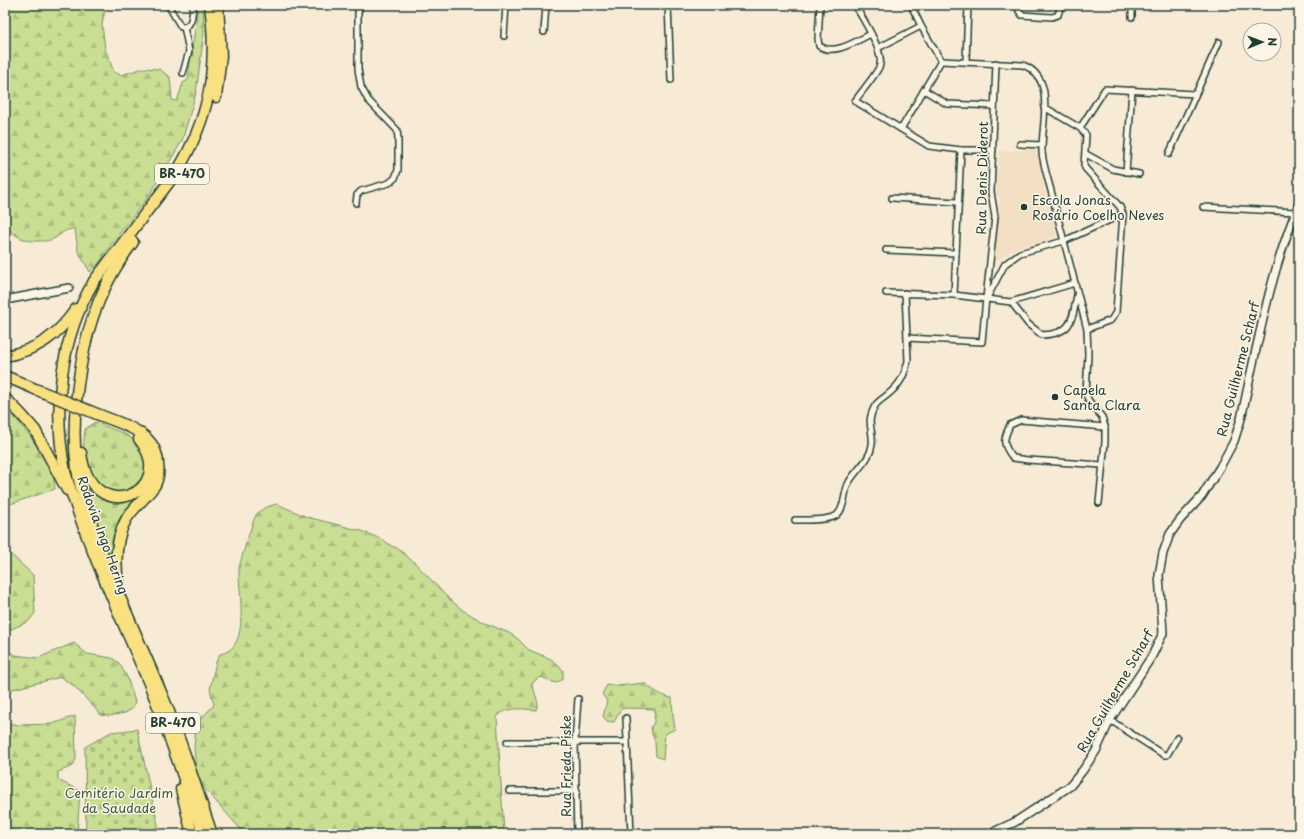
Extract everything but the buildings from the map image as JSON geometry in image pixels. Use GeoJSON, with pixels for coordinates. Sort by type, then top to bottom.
{"type":"FeatureCollection","features":[{"type":"Feature","properties":{"kind":"highway","name":"Rodovia Ingo Hering"},"geometry":{"type":"LineString","coordinates":[[204,834],[148,682],[100,570],[78,510],[65,470],[61,445],[59,414],[60,392],[65,356],[77,314],[85,297],[94,281],[176,173],[198,130],[208,100],[213,61],[213,28],[210,5]]}},
{"type":"Feature","properties":{"kind":"highway","name":"Rodovia Ingo Hering"},"geometry":{"type":"LineString","coordinates":[[212,834],[169,711],[103,557],[83,496],[77,468],[74,417],[78,379],[84,350],[100,296],[120,260],[188,165],[203,132],[216,95],[221,56],[218,5]]}},
{"type":"Feature","properties":{"kind":"highway"},"geometry":{"type":"LineString","coordinates":[[221,56],[223,40],[223,5]]}},
{"type":"Feature","properties":{"kind":"highway"},"geometry":{"type":"LineString","coordinates":[[5,356],[20,353],[33,348],[48,339],[61,328],[85,297]]}},
{"type":"Feature","properties":{"kind":"highway"},"geometry":{"type":"LineString","coordinates":[[5,376],[34,391]]}},
{"type":"Feature","properties":{"kind":"highway"},"geometry":{"type":"LineString","coordinates":[[5,380],[101,418],[128,430],[140,439],[149,454],[151,469],[143,486],[132,494],[113,497],[102,493],[95,488],[88,478],[83,461],[77,424],[74,417]]}},
{"type":"Feature","properties":{"kind":"highway"},"geometry":{"type":"LineString","coordinates":[[5,398],[35,430],[78,510]]}},
{"type":"Feature","properties":{"kind":"highway"},"geometry":{"type":"LineString","coordinates":[[101,418],[130,427],[143,434],[156,452],[158,462],[156,483],[128,518],[118,543],[115,563],[118,584],[127,614]]}},
{"type":"Feature","properties":{"kind":"highway"},"geometry":{"type":"LineString","coordinates":[[175,754],[192,834]]}},
{"type":"Feature","properties":{"kind":"street"},"geometry":{"type":"LineString","coordinates":[[168,5],[181,27],[184,27],[189,51],[183,73]]}},
{"type":"Feature","properties":{"kind":"street"},"geometry":{"type":"LineString","coordinates":[[184,27],[188,26],[192,20],[193,5]]}},
{"type":"Feature","properties":{"kind":"street"},"geometry":{"type":"LineString","coordinates":[[356,203],[357,195],[361,191],[389,183],[395,178],[398,170],[397,130],[368,100],[362,87],[358,69],[358,13],[360,5]]}},
{"type":"Feature","properties":{"kind":"street"},"geometry":{"type":"LineString","coordinates":[[504,36],[506,5]]}},
{"type":"Feature","properties":{"kind":"street"},"geometry":{"type":"LineString","coordinates":[[544,32],[546,5]]}},
{"type":"Feature","properties":{"kind":"street"},"geometry":{"type":"LineString","coordinates":[[668,5],[671,80]]}},
{"type":"Feature","properties":{"kind":"street"},"geometry":{"type":"LineString","coordinates":[[820,5],[819,46],[823,48],[838,49],[870,34]]}},
{"type":"Feature","properties":{"kind":"street"},"geometry":{"type":"LineString","coordinates":[[855,5],[878,48],[881,58],[880,67],[855,101],[929,146],[961,150],[993,150]]}},
{"type":"Feature","properties":{"kind":"street"},"geometry":{"type":"LineString","coordinates":[[911,5],[941,61]]}},
{"type":"Feature","properties":{"kind":"street"},"geometry":{"type":"LineString","coordinates":[[966,61],[968,5]]}},
{"type":"Feature","properties":{"kind":"street"},"geometry":{"type":"LineString","coordinates":[[1017,5],[1022,15],[1052,17],[1058,15],[1061,5]]}},
{"type":"Feature","properties":{"kind":"street"},"geometry":{"type":"LineString","coordinates":[[1132,5],[1132,17]]}},
{"type":"Feature","properties":{"kind":"street"},"geometry":{"type":"LineString","coordinates":[[878,48],[921,26]]}},
{"type":"Feature","properties":{"kind":"street"},"geometry":{"type":"LineString","coordinates":[[1169,154],[1220,42]]}},
{"type":"Feature","properties":{"kind":"street"},"geometry":{"type":"LineString","coordinates":[[941,61],[966,61],[1023,65],[1035,72],[1043,84],[1044,107],[1042,153],[1087,329],[1088,354],[1086,395],[1088,402],[1102,417],[1105,427],[1099,503]]}},
{"type":"Feature","properties":{"kind":"street"},"geometry":{"type":"LineString","coordinates":[[901,129],[941,61]]}},
{"type":"Feature","properties":{"kind":"street","name":"Rua Denis Diderot"},"geometry":{"type":"LineString","coordinates":[[907,338],[982,342],[995,217],[991,192],[996,63]]}},
{"type":"Feature","properties":{"kind":"street"},"geometry":{"type":"LineString","coordinates":[[1080,128],[1105,89],[1196,94]]}},
{"type":"Feature","properties":{"kind":"street"},"geometry":{"type":"LineString","coordinates":[[924,90],[947,104],[994,106]]}},
{"type":"Feature","properties":{"kind":"street"},"geometry":{"type":"LineString","coordinates":[[1126,172],[1132,90]]}},
{"type":"Feature","properties":{"kind":"street"},"geometry":{"type":"LineString","coordinates":[[1044,107],[1080,128],[1086,135],[1085,168],[1120,207],[1123,214],[1116,312],[1111,320],[1087,329]]}},
{"type":"Feature","properties":{"kind":"street"},"geometry":{"type":"LineString","coordinates":[[1020,144],[1042,145]]}},
{"type":"Feature","properties":{"kind":"street"},"geometry":{"type":"LineString","coordinates":[[954,295],[957,202],[961,150]]}},
{"type":"Feature","properties":{"kind":"street"},"geometry":{"type":"LineString","coordinates":[[1086,154],[1113,170],[1139,174]]}},
{"type":"Feature","properties":{"kind":"street"},"geometry":{"type":"LineString","coordinates":[[892,198],[957,202]]}},
{"type":"Feature","properties":{"kind":"street","name":"Rua Guilherme Scharf"},"geometry":{"type":"LineString","coordinates":[[989,834],[1020,819],[1070,786],[1096,751],[1110,720],[1152,656],[1163,633],[1159,575],[1163,553],[1170,534],[1180,520],[1202,496],[1220,468],[1234,441],[1241,419],[1274,274],[1288,230],[1299,204]]}},
{"type":"Feature","properties":{"kind":"street"},"geometry":{"type":"LineString","coordinates":[[1203,207],[1296,212]]}},
{"type":"Feature","properties":{"kind":"street"},"geometry":{"type":"LineString","coordinates":[[986,298],[1006,264],[1020,253],[1064,241],[1123,214]]}},
{"type":"Feature","properties":{"kind":"street"},"geometry":{"type":"LineString","coordinates":[[886,250],[956,253]]}},
{"type":"Feature","properties":{"kind":"street"},"geometry":{"type":"LineString","coordinates":[[886,293],[954,295],[1011,302],[1075,283]]}},
{"type":"Feature","properties":{"kind":"street"},"geometry":{"type":"LineString","coordinates":[[5,300],[69,288]]}},
{"type":"Feature","properties":{"kind":"street"},"geometry":{"type":"LineString","coordinates":[[794,520],[822,519],[836,516],[841,510],[848,485],[868,457],[872,443],[869,420],[876,405],[899,385],[908,361],[905,293]]}},
{"type":"Feature","properties":{"kind":"street"},"geometry":{"type":"LineString","coordinates":[[1011,302],[1028,324],[1042,335],[1054,335],[1063,331],[1072,319],[1078,293]]}},
{"type":"Feature","properties":{"kind":"street"},"geometry":{"type":"LineString","coordinates":[[1102,465],[1013,458],[1007,450],[1004,442],[1010,425],[1021,420],[1105,427]]}},
{"type":"Feature","properties":{"kind":"street","name":"Rua Frieda Piske"},"geometry":{"type":"LineString","coordinates":[[578,699],[575,743],[578,834]]}},
{"type":"Feature","properties":{"kind":"street"},"geometry":{"type":"LineString","coordinates":[[626,718],[631,834]]}},
{"type":"Feature","properties":{"kind":"street"},"geometry":{"type":"LineString","coordinates":[[1110,720],[1164,756],[1167,755],[1177,738]]}},
{"type":"Feature","properties":{"kind":"street"},"geometry":{"type":"LineString","coordinates":[[507,742],[627,742]]}},
{"type":"Feature","properties":{"kind":"street"},"geometry":{"type":"LineString","coordinates":[[510,791],[577,791]]}},
{"type":"Feature","properties":{"kind":"shaded area","name":"Escola Jonas Rosário Coelho Neves"},"geometry":{"type":"Polygon","coordinates":[[[1037,149],[1041,174],[1057,237],[1016,248],[992,264],[999,217],[1000,198],[995,195],[999,151],[1037,149]]]}},
{"type":"Feature","properties":{"kind":"green space"},"geometry":{"type":"Polygon","coordinates":[[[5,5],[106,5],[102,24],[105,49],[114,72],[121,75],[144,68],[159,69],[170,77],[172,100],[177,101],[183,83],[188,80],[198,5],[203,5],[204,33],[196,93],[182,141],[149,196],[116,238],[99,263],[90,272],[78,251],[75,229],[66,231],[51,240],[34,241],[20,238],[5,227],[5,5]]]}},
{"type":"Feature","properties":{"kind":"green space"},"geometry":{"type":"Polygon","coordinates":[[[5,406],[31,437],[53,473],[55,489],[10,504],[5,511],[5,406]]]}},
{"type":"Feature","properties":{"kind":"green space"},"geometry":{"type":"Polygon","coordinates":[[[95,422],[125,434],[138,443],[145,453],[145,473],[142,481],[129,492],[118,492],[103,488],[93,480],[83,451],[85,429],[95,422]]]}},
{"type":"Feature","properties":{"kind":"green space"},"geometry":{"type":"Polygon","coordinates":[[[151,479],[154,481],[126,516],[121,525],[112,546],[110,558],[98,531],[85,483],[98,494],[115,501],[151,479]]]}},
{"type":"Feature","properties":{"kind":"green space"},"geometry":{"type":"Polygon","coordinates":[[[277,504],[307,517],[362,531],[385,541],[391,546],[397,548],[415,563],[449,599],[464,611],[485,623],[509,633],[518,639],[529,650],[551,659],[563,670],[563,679],[556,683],[541,677],[534,681],[531,687],[533,687],[538,703],[536,710],[510,710],[505,711],[497,717],[504,834],[245,834],[203,787],[196,772],[194,748],[196,724],[214,705],[210,689],[216,662],[220,654],[230,650],[236,642],[240,631],[241,604],[239,568],[254,518],[263,509],[277,504]]]}},
{"type":"Feature","properties":{"kind":"green space"},"geometry":{"type":"Polygon","coordinates":[[[5,549],[33,575],[35,613],[29,621],[5,632],[5,549]]]}},
{"type":"Feature","properties":{"kind":"green space"},"geometry":{"type":"Polygon","coordinates":[[[74,643],[87,654],[112,658],[119,663],[127,677],[135,702],[132,709],[125,713],[109,716],[101,715],[74,686],[61,677],[5,691],[5,648],[15,655],[38,658],[74,643]]]}},
{"type":"Feature","properties":{"kind":"green space"},"geometry":{"type":"Polygon","coordinates":[[[644,683],[661,694],[672,698],[675,729],[665,734],[663,759],[656,756],[655,742],[652,734],[651,727],[654,722],[655,709],[621,709],[614,722],[607,721],[603,716],[607,701],[602,694],[607,685],[618,686],[644,683]]]}},
{"type":"Feature","properties":{"kind":"green space"},"geometry":{"type":"Polygon","coordinates":[[[75,716],[76,758],[73,766],[58,772],[58,780],[80,791],[77,834],[5,834],[5,722],[18,725],[52,724],[75,716]]]}},
{"type":"Feature","properties":{"kind":"green space","name":"Cemitério Jardim da Saudade"},"geometry":{"type":"Polygon","coordinates":[[[137,729],[160,834],[86,834],[85,747],[111,732],[137,729]]]}},
{"type":"Feature","properties":{"kind":"place","name":"Escola Jonas Rosário Coelho Neves"},"geometry":{"type":"Point","coordinates":[1024,207]}},
{"type":"Feature","properties":{"kind":"place","name":"Capela Santa Clara"},"geometry":{"type":"Point","coordinates":[1055,397]}}]}
